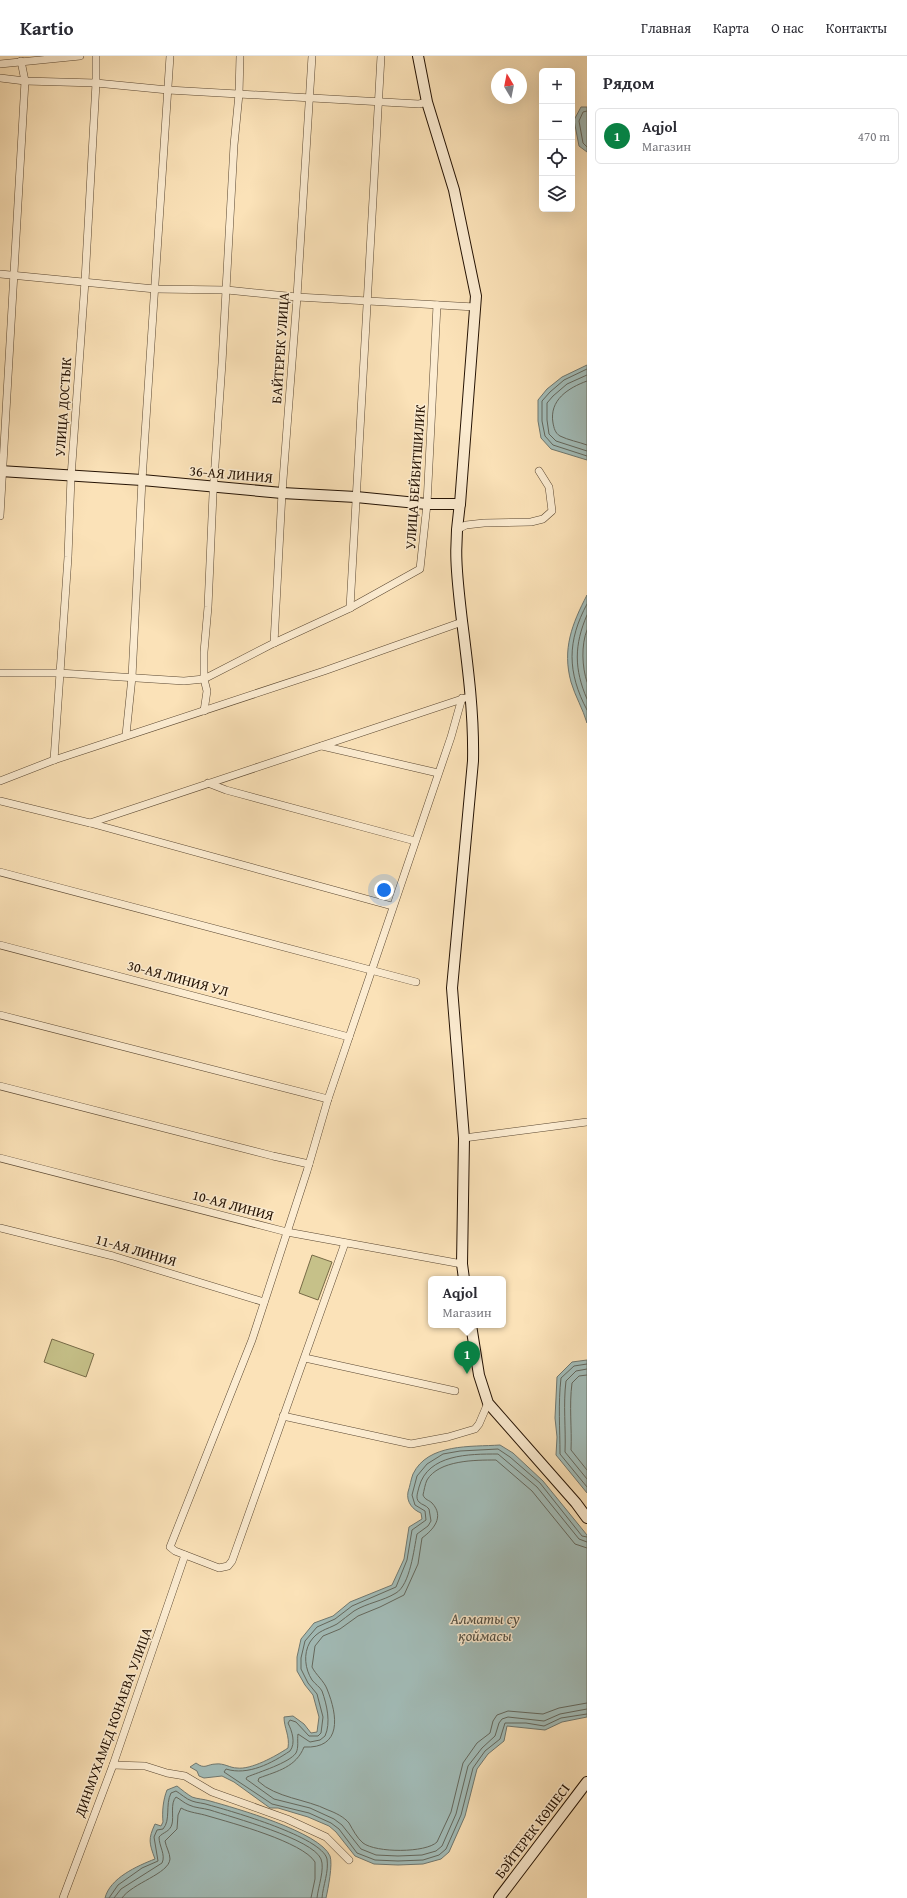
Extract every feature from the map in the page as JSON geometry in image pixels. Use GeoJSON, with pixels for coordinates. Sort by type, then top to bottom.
{"type":"FeatureCollection","features":[{"type":"Feature","properties":{"kind":"street"},"geometry":{"type":"LineString","coordinates":[[0,64],[80,56]]}},
{"type":"Feature","properties":{"kind":"street","name":"УЛИЦА ДОСТЫК"},"geometry":{"type":"LineString","coordinates":[[54,760],[68,557],[71,477],[85,281],[96,83],[96,56]]}},
{"type":"Feature","properties":{"kind":"street"},"geometry":{"type":"LineString","coordinates":[[126,735],[132,677],[142,480],[155,289],[160,188],[170,56]]}},
{"type":"Feature","properties":{"kind":"street"},"geometry":{"type":"LineString","coordinates":[[204,711],[206,691],[204,679],[204,652],[227,290],[234,145],[240,94],[240,56]]}},
{"type":"Feature","properties":{"kind":"street","name":"БАЙТЕРЕК УЛИЦА"},"geometry":{"type":"LineString","coordinates":[[274,643],[282,493],[297,297],[312,56]]}},
{"type":"Feature","properties":{"kind":"street"},"geometry":{"type":"LineString","coordinates":[[0,673],[59,673],[184,681],[204,679],[274,643],[350,608],[381,56]]}},
{"type":"Feature","properties":{"kind":"street"},"geometry":{"type":"LineString","coordinates":[[418,56],[427,102],[454,190],[476,296],[460,504],[456,530],[456,569],[462,622],[466,698],[473,732],[473,761],[452,988],[464,1138],[462,1264],[464,1276]]}},
{"type":"Feature","properties":{"kind":"street"},"geometry":{"type":"LineString","coordinates":[[0,516],[1,471],[25,81],[21,62]]}},
{"type":"Feature","properties":{"kind":"street"},"geometry":{"type":"LineString","coordinates":[[0,78],[25,81],[96,83],[168,90],[379,102],[419,104],[427,102]]}},
{"type":"Feature","properties":{"kind":"street"},"geometry":{"type":"LineString","coordinates":[[0,274],[85,281],[155,289],[227,290],[297,297],[475,307]]}},
{"type":"Feature","properties":{"kind":"street","name":"УЛИЦА БЕЙБИТШИЛИК"},"geometry":{"type":"LineString","coordinates":[[350,608],[420,569],[428,504],[437,306]]}},
{"type":"Feature","properties":{"kind":"street"},"geometry":{"type":"LineString","coordinates":[[456,530],[466,526],[484,523],[531,522],[543,519],[552,511],[549,487],[539,470]]}},
{"type":"Feature","properties":{"kind":"street","name":"36-АЯ ЛИНИЯ"},"geometry":{"type":"LineString","coordinates":[[1,471],[71,477],[142,480],[282,493],[356,497],[428,504],[460,504]]}},
{"type":"Feature","properties":{"kind":"street"},"geometry":{"type":"LineString","coordinates":[[0,781],[54,760],[126,735],[204,711],[462,622]]}},
{"type":"Feature","properties":{"kind":"street"},"geometry":{"type":"LineString","coordinates":[[90,823],[466,698]]}},
{"type":"Feature","properties":{"kind":"street"},"geometry":{"type":"LineString","coordinates":[[345,1243],[232,1561],[228,1566],[219,1568],[185,1555],[170,1547],[252,1340],[309,1164],[328,1099],[372,971],[392,906],[438,773],[466,698]]}},
{"type":"Feature","properties":{"kind":"street"},"geometry":{"type":"LineString","coordinates":[[322,746],[438,773]]}},
{"type":"Feature","properties":{"kind":"street"},"geometry":{"type":"LineString","coordinates":[[208,784],[415,840]]}},
{"type":"Feature","properties":{"kind":"street"},"geometry":{"type":"LineString","coordinates":[[0,801],[90,823],[392,906]]}},
{"type":"Feature","properties":{"kind":"street"},"geometry":{"type":"LineString","coordinates":[[0,872],[416,982]]}},
{"type":"Feature","properties":{"kind":"street","name":"30-АЯ ЛИНИЯ УЛ"},"geometry":{"type":"LineString","coordinates":[[0,945],[349,1037]]}},
{"type":"Feature","properties":{"kind":"street"},"geometry":{"type":"LineString","coordinates":[[0,1015],[328,1099]]}},
{"type":"Feature","properties":{"kind":"street"},"geometry":{"type":"LineString","coordinates":[[0,1086],[309,1164]]}},
{"type":"Feature","properties":{"kind":"street"},"geometry":{"type":"LineString","coordinates":[[464,1138],[587,1122]]}},
{"type":"Feature","properties":{"kind":"street","name":"10-АЯ ЛИНИЯ"},"geometry":{"type":"LineString","coordinates":[[0,1158],[287,1232],[462,1264]]}},
{"type":"Feature","properties":{"kind":"street","name":"11-АЯ ЛИНИЯ"},"geometry":{"type":"LineString","coordinates":[[0,1228],[113,1256],[264,1302]]}},
{"type":"Feature","properties":{"kind":"street"},"geometry":{"type":"LineString","coordinates":[[471,1328],[479,1375],[488,1403],[576,1502],[587,1518]]}},
{"type":"Feature","properties":{"kind":"street"},"geometry":{"type":"LineString","coordinates":[[305,1358],[455,1391]]}},
{"type":"Feature","properties":{"kind":"street"},"geometry":{"type":"LineString","coordinates":[[283,1416],[411,1444],[448,1437],[474,1429],[479,1424],[488,1403]]}},
{"type":"Feature","properties":{"kind":"street","name":"ДИНМУХАМЕД КОНАЕВА УЛИЦА"},"geometry":{"type":"LineString","coordinates":[[63,1898],[113,1765],[185,1555]]}},
{"type":"Feature","properties":{"kind":"street"},"geometry":{"type":"LineString","coordinates":[[113,1765],[145,1766],[167,1773],[185,1776],[212,1792],[287,1819],[326,1837],[349,1860]]}},
{"type":"Feature","properties":{"kind":"street","name":"БӘЙТЕРЕК КӨШЕСІ"},"geometry":{"type":"LineString","coordinates":[[500,1898],[587,1782]]}},
{"type":"Feature","properties":{"kind":"shaded area"},"geometry":{"type":"Polygon","coordinates":[[[312,1255],[332,1262],[318,1300],[299,1293],[312,1255]]]}},
{"type":"Feature","properties":{"kind":"shaded area"},"geometry":{"type":"Polygon","coordinates":[[[52,1339],[94,1354],[86,1377],[44,1362],[52,1339]]]}},
{"type":"Feature","properties":{"kind":"water"},"geometry":{"type":"Polygon","coordinates":[[[581,107],[587,107],[587,152],[579,146],[575,118],[581,107]]]}},
{"type":"Feature","properties":{"kind":"water"},"geometry":{"type":"Polygon","coordinates":[[[587,365],[587,460],[551,449],[541,438],[538,421],[538,400],[547,389],[562,377],[587,365]]]}},
{"type":"Feature","properties":{"kind":"water"},"geometry":{"type":"Polygon","coordinates":[[[587,595],[587,723],[571,682],[568,670],[568,648],[573,627],[587,595]]]}},
{"type":"Feature","properties":{"kind":"water"},"geometry":{"type":"Polygon","coordinates":[[[587,1360],[587,1493],[556,1455],[557,1437],[555,1418],[557,1377],[572,1362],[587,1360]]]}},
{"type":"Feature","properties":{"kind":"water","name":"Алматы су қоймасы"},"geometry":{"type":"Polygon","coordinates":[[[500,1445],[513,1453],[543,1481],[587,1535],[587,1717],[562,1722],[545,1730],[507,1726],[504,1741],[488,1754],[477,1769],[465,1816],[449,1852],[441,1859],[423,1864],[374,1864],[355,1856],[336,1832],[329,1826],[308,1817],[278,1808],[270,1808],[234,1782],[222,1776],[204,1778],[199,1776],[197,1771],[190,1767],[196,1763],[202,1766],[219,1764],[234,1768],[243,1768],[263,1762],[288,1748],[284,1717],[293,1716],[304,1724],[311,1733],[317,1732],[319,1717],[313,1695],[297,1671],[297,1657],[301,1639],[314,1623],[333,1616],[350,1602],[392,1585],[404,1559],[409,1527],[422,1519],[421,1513],[415,1510],[408,1499],[408,1492],[413,1474],[420,1464],[439,1452],[451,1449],[500,1445]]]}},
{"type":"Feature","properties":{"kind":"water"},"geometry":{"type":"Polygon","coordinates":[[[177,1786],[192,1797],[208,1800],[276,1822],[311,1838],[323,1847],[330,1856],[331,1860],[330,1877],[326,1898],[105,1898],[112,1884],[118,1879],[140,1865],[155,1859],[150,1837],[155,1824],[161,1826],[163,1822],[163,1806],[167,1790],[177,1786]]]}},
{"type":"Feature","properties":{"kind":"place","name":"Aqjol"},"geometry":{"type":"Point","coordinates":[467,1374]}}]}
